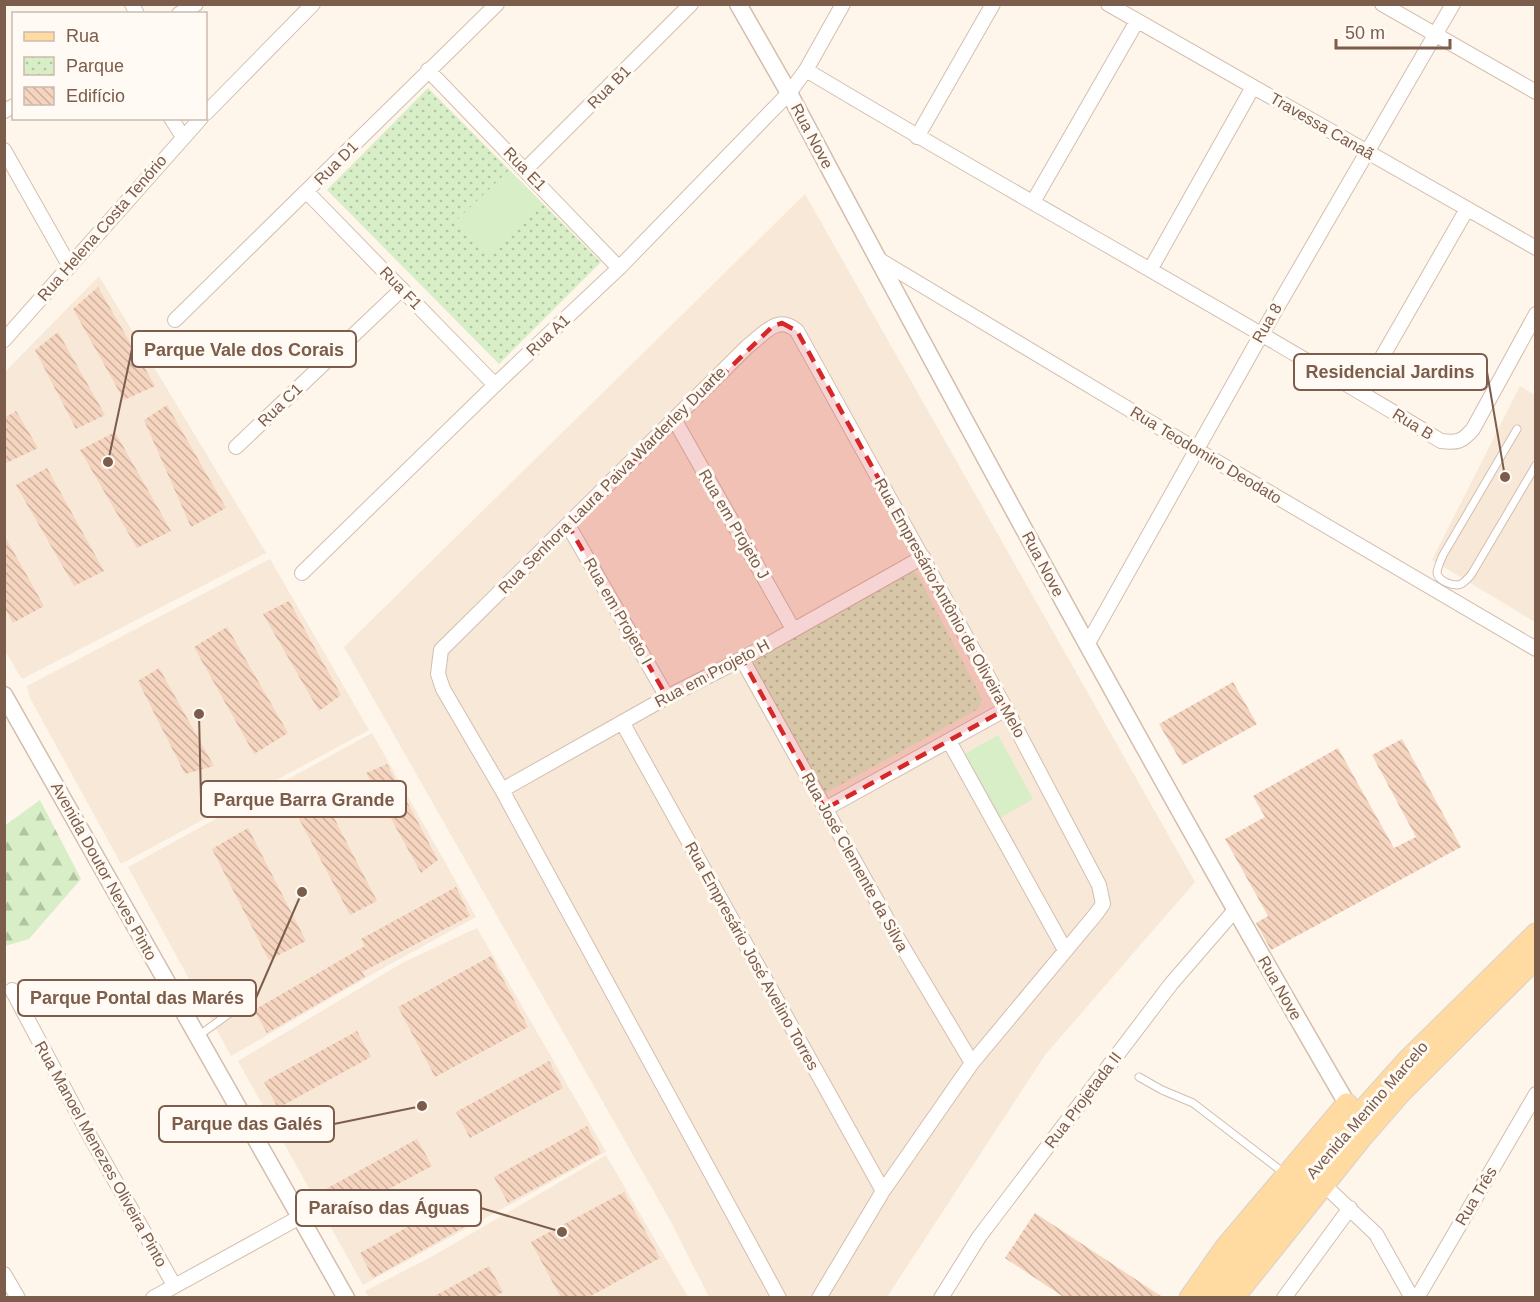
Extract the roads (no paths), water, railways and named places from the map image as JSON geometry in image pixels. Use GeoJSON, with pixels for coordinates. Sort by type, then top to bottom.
{"type":"FeatureCollection","features":[{"type":"Feature","properties":{"kind":"main road","name":"Avenida Menino Marcelo"},"geometry":{"type":"LineString","coordinates":[[1211,1298],[1275,1218],[1351,1111],[1408,1060],[1536,934]]}},
{"type":"Feature","properties":{"kind":"main road","name":"Avenida Menino Marcelo"},"geometry":{"type":"LineString","coordinates":[[1233,1298],[1401,1092],[1536,958]]}},
{"type":"Feature","properties":{"kind":"main road"},"geometry":{"type":"LineString","coordinates":[[1190,1298],[1239,1232],[1287,1175],[1351,1111]]}},
{"type":"Feature","properties":{"kind":"main road"},"geometry":{"type":"LineString","coordinates":[[1239,1232],[1275,1218]]}},
{"type":"Feature","properties":{"kind":"street"},"geometry":{"type":"LineString","coordinates":[[182,12],[196,4]]}},
{"type":"Feature","properties":{"kind":"street"},"geometry":{"type":"LineString","coordinates":[[207,112],[313,4]]}},
{"type":"Feature","properties":{"kind":"street","name":"Rua D1"},"geometry":{"type":"LineString","coordinates":[[175,320],[497,4]]}},
{"type":"Feature","properties":{"kind":"street","name":"Rua B1"},"geometry":{"type":"LineString","coordinates":[[526,169],[691,4]]}},
{"type":"Feature","properties":{"kind":"street","name":"Rua Nove"},"geometry":{"type":"LineString","coordinates":[[738,4],[789,93],[1087,645],[1234,910],[1351,1111]]}},
{"type":"Feature","properties":{"kind":"street","name":"Rua A1"},"geometry":{"type":"LineString","coordinates":[[302,573],[619,268],[789,93],[806,70],[843,4]]}},
{"type":"Feature","properties":{"kind":"street"},"geometry":{"type":"LineString","coordinates":[[917,137],[993,4]]}},
{"type":"Feature","properties":{"kind":"street","name":"Travessa Canaã"},"geometry":{"type":"LineString","coordinates":[[1108,4],[1536,248]]}},
{"type":"Feature","properties":{"kind":"street"},"geometry":{"type":"LineString","coordinates":[[1382,4],[1536,92]]}},
{"type":"Feature","properties":{"kind":"street","name":"Rua 8"},"geometry":{"type":"LineString","coordinates":[[1087,645],[1261,334],[1453,4]]}},
{"type":"Feature","properties":{"kind":"street"},"geometry":{"type":"LineString","coordinates":[[1033,202],[1137,21]]}},
{"type":"Feature","properties":{"kind":"street","name":"Rua E1"},"geometry":{"type":"LineString","coordinates":[[428,70],[619,268]]}},
{"type":"Feature","properties":{"kind":"street","name":"Rua B"},"geometry":{"type":"LineString","coordinates":[[806,70],[917,137],[1362,392],[1441,441],[1456,443],[1465,439],[1473,429],[1536,314]]}},
{"type":"Feature","properties":{"kind":"street"},"geometry":{"type":"LineString","coordinates":[[1150,270],[1253,87]]}},
{"type":"Feature","properties":{"kind":"street"},"geometry":{"type":"LineString","coordinates":[[172,120],[183,137]]}},
{"type":"Feature","properties":{"kind":"street","name":"Rua Helena Costa Tenório"},"geometry":{"type":"LineString","coordinates":[[4,340],[199,120]]}},
{"type":"Feature","properties":{"kind":"street"},"geometry":{"type":"LineString","coordinates":[[4,150],[69,265]]}},
{"type":"Feature","properties":{"kind":"street","name":"Rua F1"},"geometry":{"type":"LineString","coordinates":[[307,192],[495,385]]}},
{"type":"Feature","properties":{"kind":"street"},"geometry":{"type":"LineString","coordinates":[[1362,392],[1467,209]]}},
{"type":"Feature","properties":{"kind":"street","name":"Rua Teodomiro Deodato"},"geometry":{"type":"LineString","coordinates":[[878,259],[1536,649]]}},
{"type":"Feature","properties":{"kind":"street","name":"Rua C1"},"geometry":{"type":"LineString","coordinates":[[236,447],[402,289]]}},
{"type":"Feature","properties":{"kind":"street","name":"Rua Senhora Laura Paiva Warderley Duarte"},"geometry":{"type":"LineString","coordinates":[[502,790],[443,689],[438,674],[441,650],[748,346],[773,326],[782,323],[790,325]]}},
{"type":"Feature","properties":{"kind":"street","name":"Rua Empresário Antônio de Oliveira Melo"},"geometry":{"type":"LineString","coordinates":[[790,325],[797,332],[923,556],[1100,885],[1103,904],[1065,950]]}},
{"type":"Feature","properties":{"kind":"street","name":"Rua em Projeto J"},"geometry":{"type":"LineString","coordinates":[[674,419],[793,629]]}},
{"type":"Feature","properties":{"kind":"street","name":"Rua em Projeto I"},"geometry":{"type":"LineString","coordinates":[[568,525],[667,697]]}},
{"type":"Feature","properties":{"kind":"street","name":"Rua em Projeto H"},"geometry":{"type":"LineString","coordinates":[[502,790],[667,697],[742,659],[923,556]]}},
{"type":"Feature","properties":{"kind":"street","name":"Rua José Clemente da Silva"},"geometry":{"type":"LineString","coordinates":[[742,659],[898,939],[972,1063]]}},
{"type":"Feature","properties":{"kind":"street","name":"Avenida Doutor Neves Pinto"},"geometry":{"type":"LineString","coordinates":[[4,695],[346,1298]]}},
{"type":"Feature","properties":{"kind":"street"},"geometry":{"type":"LineString","coordinates":[[825,809],[1006,710]]}},
{"type":"Feature","properties":{"kind":"street","name":"Rua Empresário José Avelino Torres"},"geometry":{"type":"LineString","coordinates":[[622,722],[883,1191]]}},
{"type":"Feature","properties":{"kind":"street"},"geometry":{"type":"LineString","coordinates":[[819,1298],[883,1191],[972,1063],[1065,950],[949,741]]}},
{"type":"Feature","properties":{"kind":"street"},"geometry":{"type":"LineString","coordinates":[[502,790],[779,1298]]}},
{"type":"Feature","properties":{"kind":"street","name":"Rua Projetada II"},"geometry":{"type":"LineString","coordinates":[[941,1298],[993,1218],[1171,984],[1234,910]]}},
{"type":"Feature","properties":{"kind":"street","name":"Rua Manoel Menezes Oliveira Pinto"},"geometry":{"type":"LineString","coordinates":[[12,990],[87,1131],[174,1285]]}},
{"type":"Feature","properties":{"kind":"street","name":"Rua Três"},"geometry":{"type":"LineString","coordinates":[[1417,1298],[1536,1094]]}},
{"type":"Feature","properties":{"kind":"street"},"geometry":{"type":"LineString","coordinates":[[1324,1185],[1376,1234],[1412,1298]]}},
{"type":"Feature","properties":{"kind":"street"},"geometry":{"type":"LineString","coordinates":[[1284,1298],[1350,1208]]}},
{"type":"Feature","properties":{"kind":"street"},"geometry":{"type":"LineString","coordinates":[[153,1298],[300,1217]]}},
{"type":"Feature","properties":{"kind":"street"},"geometry":{"type":"LineString","coordinates":[[4,1274],[18,1298]]}},
{"type":"Feature","properties":{"kind":"lane"},"geometry":{"type":"LineString","coordinates":[[1517,429],[1443,555],[1437,570],[1440,580],[1457,585],[1464,583],[1472,575],[1536,465]]}},
{"type":"Feature","properties":{"kind":"lane"},"geometry":{"type":"LineString","coordinates":[[197,1037],[237,1008]]}},
{"type":"Feature","properties":{"kind":"lane"},"geometry":{"type":"LineString","coordinates":[[1139,1077],[1193,1103],[1287,1175]]}},
{"type":"Feature","properties":{"kind":"place","name":"Parque Vale dos Corais"},"geometry":{"type":"Point","coordinates":[108,462]}},
{"type":"Feature","properties":{"kind":"place","name":"Residencial Jardins"},"geometry":{"type":"Point","coordinates":[1505,477]}},
{"type":"Feature","properties":{"kind":"place","name":"Parque Barra Grande"},"geometry":{"type":"Point","coordinates":[199,714]}},
{"type":"Feature","properties":{"kind":"place","name":"Parque Pontal das Marés"},"geometry":{"type":"Point","coordinates":[302,892]}},
{"type":"Feature","properties":{"kind":"place","name":"Parque das Galés"},"geometry":{"type":"Point","coordinates":[422,1106]}},
{"type":"Feature","properties":{"kind":"place","name":"Paraíso das Águas"},"geometry":{"type":"Point","coordinates":[562,1232]}}]}
